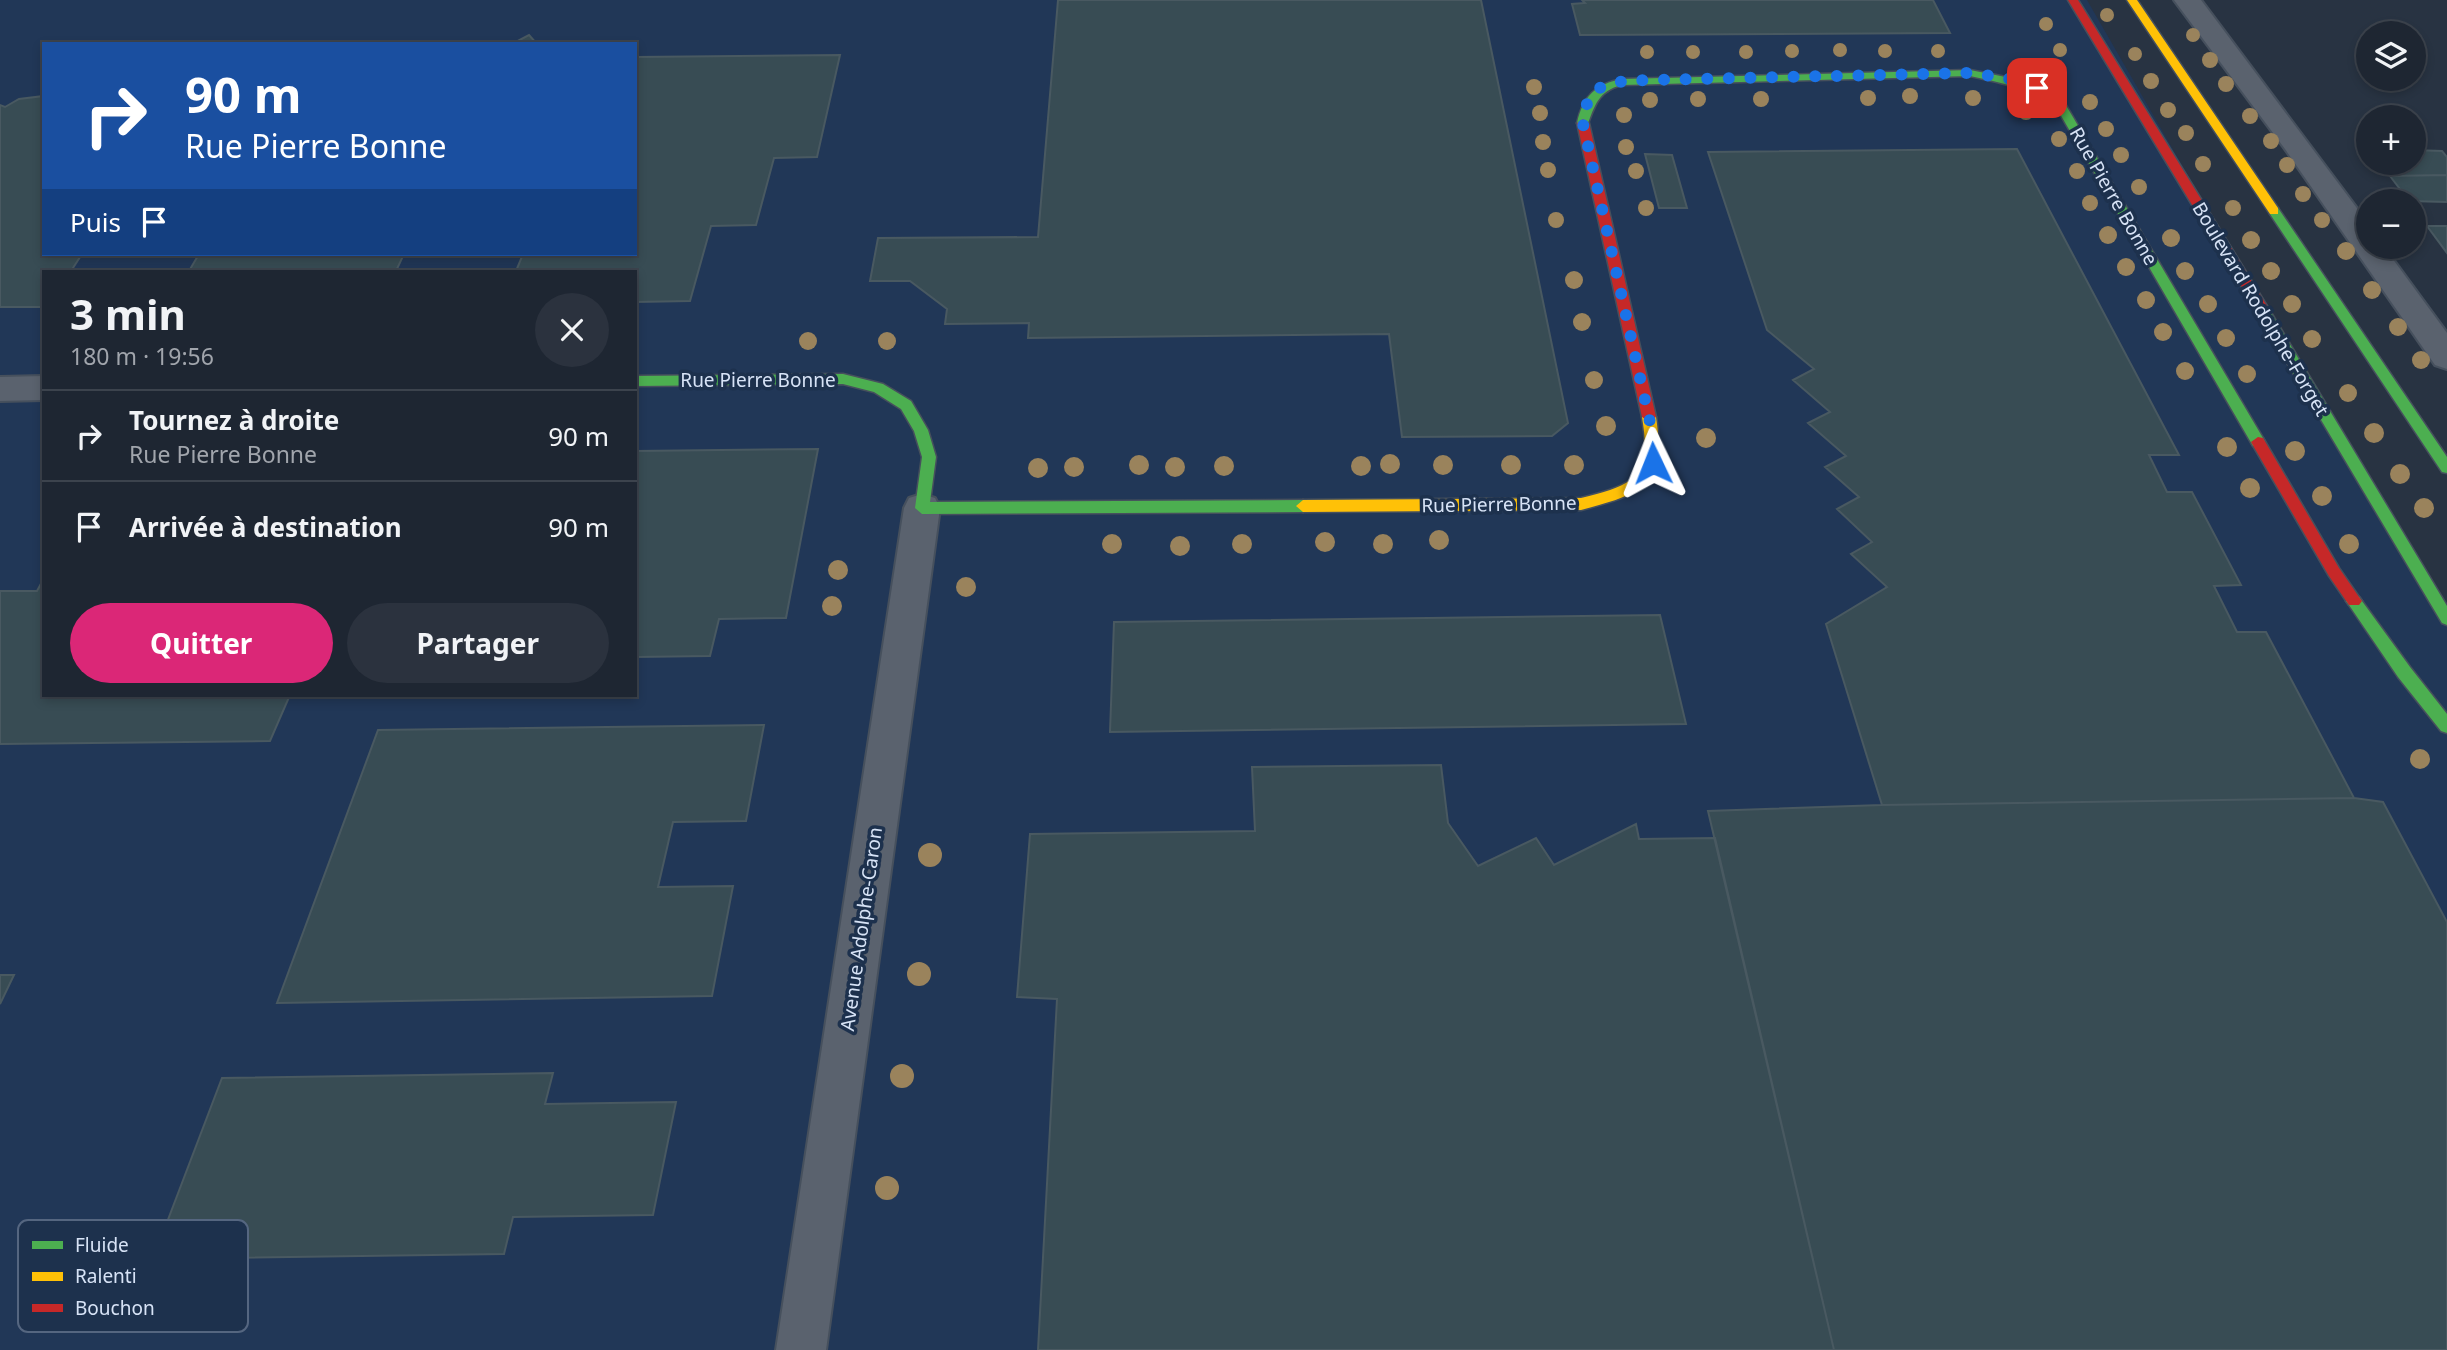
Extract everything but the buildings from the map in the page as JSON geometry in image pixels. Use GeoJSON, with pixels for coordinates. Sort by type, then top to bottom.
{"type":"FeatureCollection","features":[{"type":"Feature","properties":{"kind":"street","name":"Boulevard Rodolphe-Forget"},"geometry":{"type":"LineString","coordinates":[[2073,0],[2316,398],[2447,619]]}},
{"type":"Feature","properties":{"kind":"street"},"geometry":{"type":"LineString","coordinates":[[2132,0],[2447,468]]}},
{"type":"Feature","properties":{"kind":"street"},"geometry":{"type":"LineString","coordinates":[[2187,0],[2356,229]]}},
{"type":"Feature","properties":{"kind":"street","name":"Rue Pierre Bonne"},"geometry":{"type":"LineString","coordinates":[[637,381],[842,379],[878,388],[906,405],[921,430],[929,457],[922,508],[1581,504],[1613,497],[1637,484],[1653,463],[1654,440],[1583,124],[1584,106],[1593,90],[1616,82],[1647,80],[1970,73],[2007,78],[2037,88],[2060,105],[2334,572],[2404,672],[2447,726]]}},
{"type":"Feature","properties":{"kind":"street"},"geometry":{"type":"LineString","coordinates":[[2377,259],[2447,357]]}},
{"type":"Feature","properties":{"kind":"street"},"geometry":{"type":"LineString","coordinates":[[0,389],[42,388]]}},
{"type":"Feature","properties":{"kind":"street","name":"Avenue Adolphe-Caron"},"geometry":{"type":"LineString","coordinates":[[801,1350],[922,508]]}},
{"type":"Feature","properties":{"kind":"shaded area"},"geometry":{"type":"Polygon","coordinates":[[[0,0],[2087,0],[2316,398],[2447,619],[2447,1350],[0,1350],[0,0]]]}},
{"type":"Feature","properties":{"kind":"traffic: fast"},"geometry":{"type":"LineString","coordinates":[[1583,123],[1587,107],[1595,95],[1606,87],[1622,82],[1970,73],[2017,82],[2038,91],[2060,105],[2258,442]]}},
{"type":"Feature","properties":{"kind":"traffic: fast"},"geometry":{"type":"LineString","coordinates":[[2274,211],[2447,468]]}},
{"type":"Feature","properties":{"kind":"traffic: fast"},"geometry":{"type":"LineString","coordinates":[[2262,309],[2447,619]]}},
{"type":"Feature","properties":{"kind":"traffic: fast"},"geometry":{"type":"LineString","coordinates":[[637,381],[843,379],[878,388],[906,405],[921,430],[929,457],[922,508],[1303,506]]}},
{"type":"Feature","properties":{"kind":"traffic: fast"},"geometry":{"type":"LineString","coordinates":[[2354,601],[2404,672],[2447,726]]}},
{"type":"Feature","properties":{"kind":"traffic: slow"},"geometry":{"type":"LineString","coordinates":[[2132,0],[2274,211]]}},
{"type":"Feature","properties":{"kind":"traffic: slow"},"geometry":{"type":"LineString","coordinates":[[1303,506],[1581,504],[1601,499],[1632,487],[1649,469],[1652,456],[1649,417]]}},
{"type":"Feature","properties":{"kind":"traffic: jam"},"geometry":{"type":"LineString","coordinates":[[2073,0],[2262,309]]}},
{"type":"Feature","properties":{"kind":"traffic: jam"},"geometry":{"type":"LineString","coordinates":[[1583,123],[1649,417]]}},
{"type":"Feature","properties":{"kind":"traffic: jam"},"geometry":{"type":"LineString","coordinates":[[2258,442],[2334,572],[2354,601]]}},
{"type":"Feature","properties":{"kind":"route"},"geometry":{"type":"LineString","coordinates":[[1653,463],[1654,440],[1583,124],[1584,106],[1593,90],[1616,82],[1647,80],[1970,73],[2007,78],[2037,88]]}}]}
